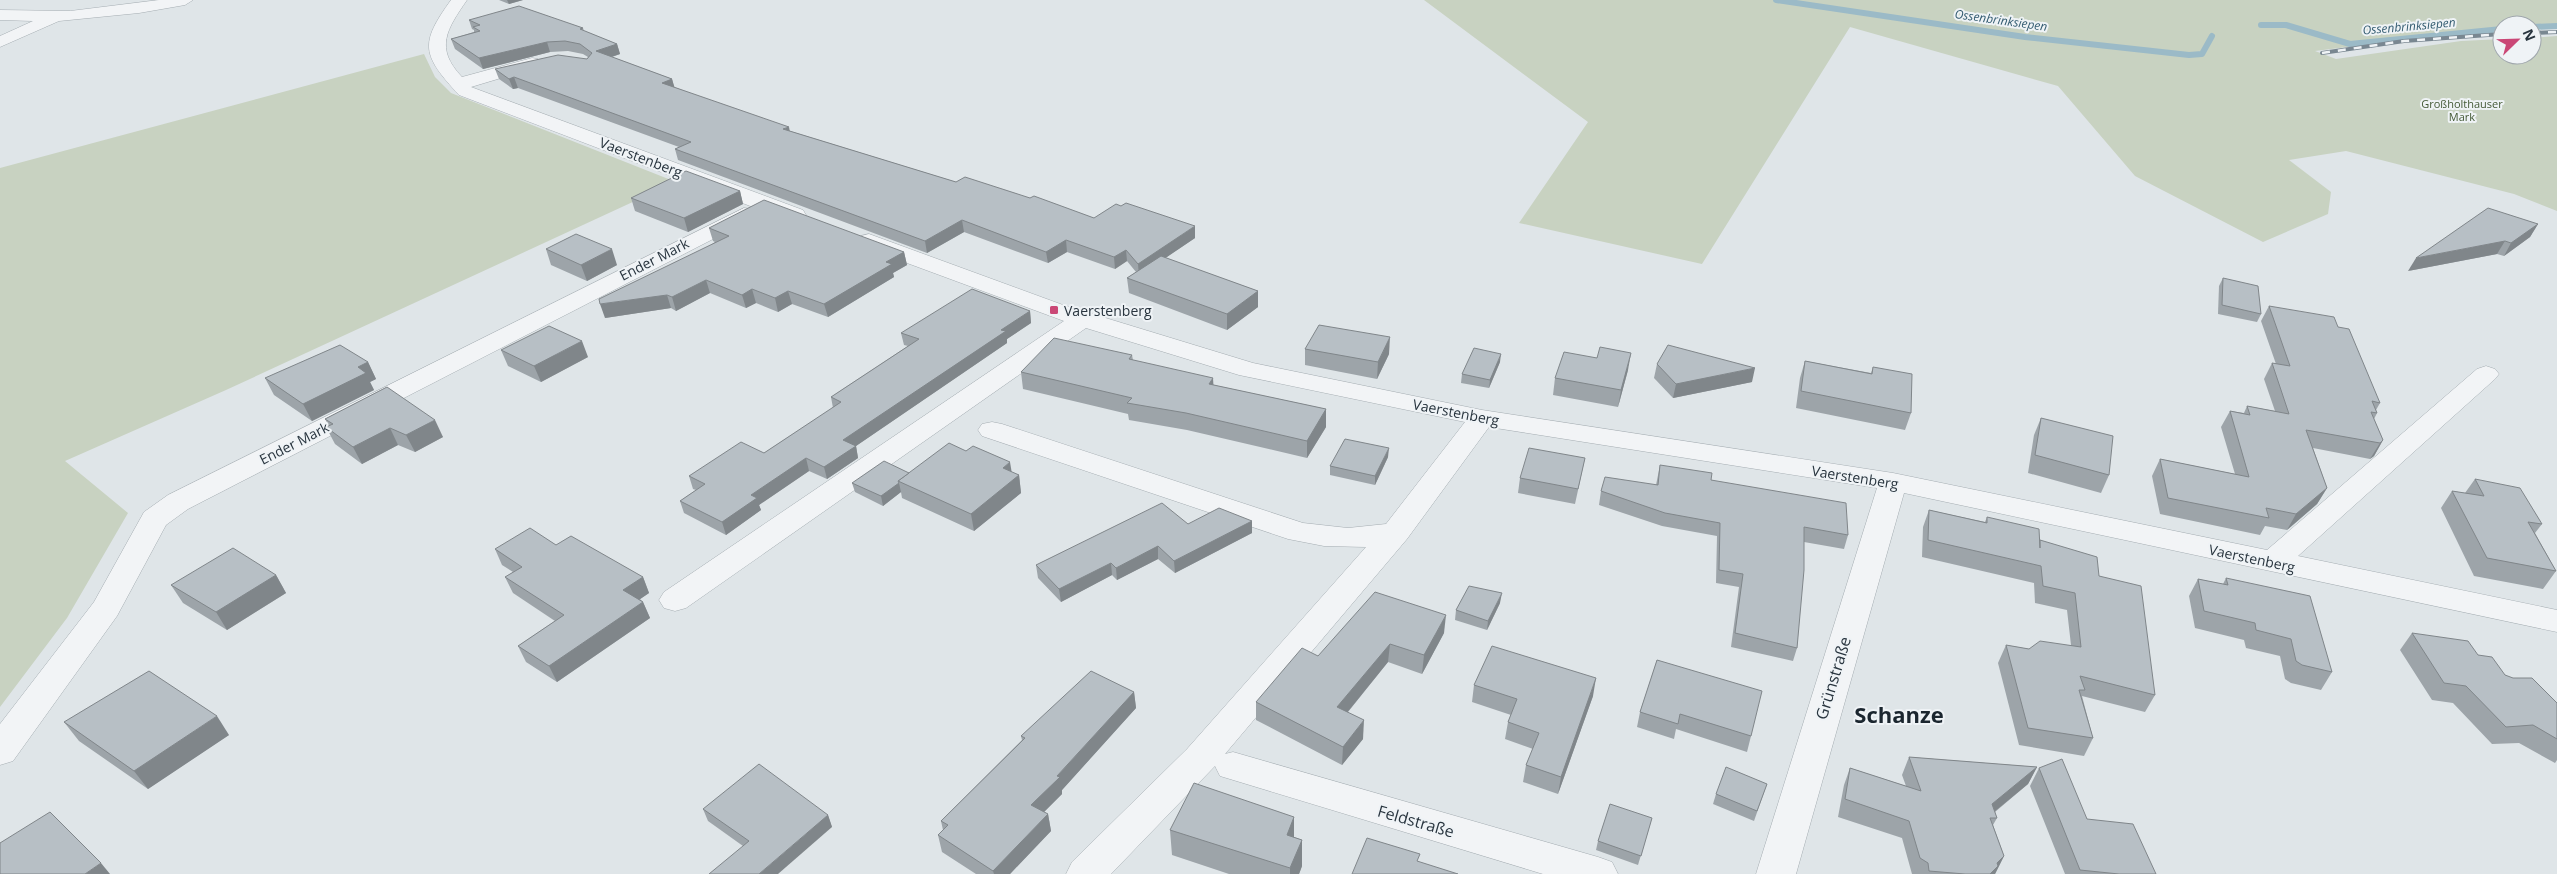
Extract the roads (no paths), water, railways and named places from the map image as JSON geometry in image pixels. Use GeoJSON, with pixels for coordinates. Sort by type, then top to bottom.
{"type":"FeatureCollection","features":[{"type":"Feature","properties":{"kind":"street"},"geometry":{"type":"LineString","coordinates":[[0,15],[58,16],[122,11],[185,0]]}},
{"type":"Feature","properties":{"kind":"street","name":"Vaerstenberg"},"geometry":{"type":"LineString","coordinates":[[459,0],[437,35],[435,50],[446,72],[464,91],[764,204],[820,223]]}},
{"type":"Feature","properties":{"kind":"street"},"geometry":{"type":"LineString","coordinates":[[0,42],[30,31],[58,16]]}},
{"type":"Feature","properties":{"kind":"street"},"geometry":{"type":"LineString","coordinates":[[458,84],[547,58]]}},
{"type":"Feature","properties":{"kind":"street","name":"Ender Mark"},"geometry":{"type":"LineString","coordinates":[[0,751],[106,608],[154,519],[178,502],[764,204]]}},
{"type":"Feature","properties":{"kind":"street","name":"Vaerstenberg"},"geometry":{"type":"LineString","coordinates":[[847,233],[1082,320],[1248,370],[1482,418],[1892,482],[2557,621]]}},
{"type":"Feature","properties":{"kind":"street"},"geometry":{"type":"LineString","coordinates":[[675,600],[736,556],[1082,320]]}},
{"type":"Feature","properties":{"kind":"street"},"geometry":{"type":"LineString","coordinates":[[2272,562],[2486,374]]}},
{"type":"Feature","properties":{"kind":"street"},"geometry":{"type":"LineString","coordinates":[[1086,874],[1200,759],[1396,532],[1482,418]]}},
{"type":"Feature","properties":{"kind":"street"},"geometry":{"type":"LineString","coordinates":[[992,430],[1299,532],[1333,539],[1362,539],[1396,532]]}},
{"type":"Feature","properties":{"kind":"street","name":"Grünstraße"},"geometry":{"type":"LineString","coordinates":[[1776,874],[1892,482]]}},
{"type":"Feature","properties":{"kind":"street","name":"Feldstraße"},"geometry":{"type":"LineString","coordinates":[[1233,766],[1598,874]]}},
{"type":"Feature","properties":{"kind":"waterway","name":"Ossenbrinksiepen"},"geometry":{"type":"LineString","coordinates":[[1776,0],[2025,37],[2189,55],[2202,54],[2212,36]]}},
{"type":"Feature","properties":{"kind":"waterway","name":"Ossenbrinksiepen"},"geometry":{"type":"LineString","coordinates":[[2261,25],[2286,25],[2350,44],[2492,30]]}},
{"type":"Feature","properties":{"kind":"waterway","name":"Ossenbrinksiepen"},"geometry":{"type":"LineString","coordinates":[[2542,27],[2557,26]]}},
{"type":"Feature","properties":{"kind":"railway"},"geometry":{"type":"LineString","coordinates":[[2542,33],[2557,32]]}},
{"type":"Feature","properties":{"kind":"railway"},"geometry":{"type":"LineString","coordinates":[[2322,53],[2404,41],[2492,35]]}},
{"type":"Feature","properties":{"kind":"place","name":"Vaerstenberg"},"geometry":{"type":"Point","coordinates":[1054,310]}},
{"type":"Feature","properties":{"kind":"district","name":"Schanze"},"geometry":{"type":"Point","coordinates":[1899,714]}},
{"type":"Feature","properties":{"kind":"park label","name":"Großholthauser Mark"},"geometry":{"type":"Point","coordinates":[2462,109]}}]}
